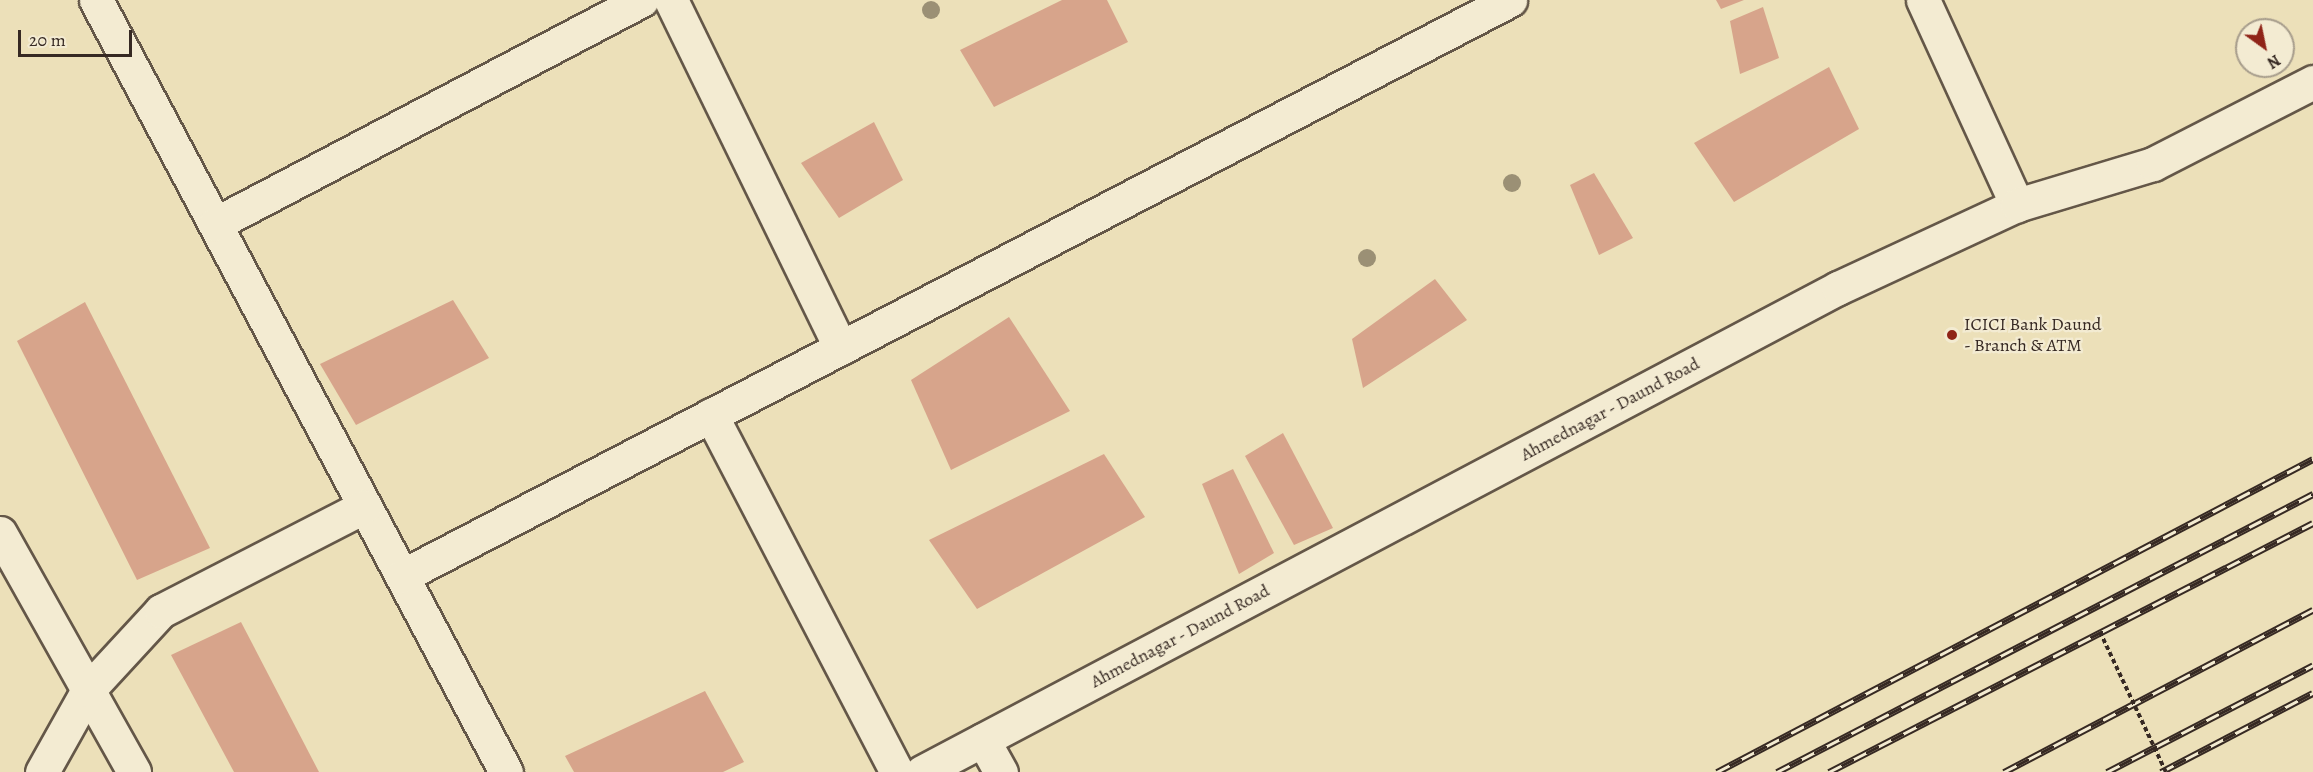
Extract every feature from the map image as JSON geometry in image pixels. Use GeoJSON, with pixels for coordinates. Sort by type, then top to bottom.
{"type":"FeatureCollection","features":[{"type":"Feature","properties":{"kind":"street"},"geometry":{"type":"LineString","coordinates":[[96,0],[506,772]]}},
{"type":"Feature","properties":{"kind":"street"},"geometry":{"type":"LineString","coordinates":[[215,224],[642,0]]}},
{"type":"Feature","properties":{"kind":"street"},"geometry":{"type":"LineString","coordinates":[[671,0],[841,348]]}},
{"type":"Feature","properties":{"kind":"street"},"geometry":{"type":"LineString","coordinates":[[402,576],[1510,0]]}},
{"type":"Feature","properties":{"kind":"street"},"geometry":{"type":"LineString","coordinates":[[1923,0],[2017,205]]}},
{"type":"Feature","properties":{"kind":"street","name":"Ahmednagar - Daund Road"},"geometry":{"type":"LineString","coordinates":[[922,772],[1838,288],[2017,205],[2153,164],[2313,82]]}},
{"type":"Feature","properties":{"kind":"street"},"geometry":{"type":"LineString","coordinates":[[711,415],[897,772]]}},
{"type":"Feature","properties":{"kind":"street"},"geometry":{"type":"LineString","coordinates":[[42,772],[88,690],[161,611],[365,506]]}},
{"type":"Feature","properties":{"kind":"street"},"geometry":{"type":"LineString","coordinates":[[0,533],[134,772]]}},
{"type":"Feature","properties":{"kind":"street"},"geometry":{"type":"LineString","coordinates":[[983,740],[1001,772]]}},
{"type":"Feature","properties":{"kind":"path"},"geometry":{"type":"LineString","coordinates":[[2100,632],[2166,772]]}},
{"type":"Feature","properties":{"kind":"building"},"geometry":{"type":"Polygon","coordinates":[[[1062,0],[1107,0],[1128,42],[994,107],[960,50],[1062,0]]]}},
{"type":"Feature","properties":{"kind":"building"},"geometry":{"type":"Polygon","coordinates":[[[1716,0],[1744,0],[1721,9],[1716,0]]]}},
{"type":"Feature","properties":{"kind":"building"},"geometry":{"type":"Polygon","coordinates":[[[1763,7],[1779,58],[1740,74],[1730,21],[1763,7]]]}},
{"type":"Feature","properties":{"kind":"building"},"geometry":{"type":"Polygon","coordinates":[[[1829,67],[1859,129],[1734,202],[1694,143],[1829,67]]]}},
{"type":"Feature","properties":{"kind":"building"},"geometry":{"type":"Polygon","coordinates":[[[874,122],[903,180],[839,218],[801,163],[874,122]]]}},
{"type":"Feature","properties":{"kind":"building"},"geometry":{"type":"Polygon","coordinates":[[[1594,173],[1633,238],[1599,255],[1570,185],[1594,173]]]}},
{"type":"Feature","properties":{"kind":"building"},"geometry":{"type":"Polygon","coordinates":[[[1435,279],[1467,320],[1363,388],[1352,339],[1435,279]]]}},
{"type":"Feature","properties":{"kind":"building"},"geometry":{"type":"Polygon","coordinates":[[[453,300],[489,358],[356,425],[320,364],[453,300]]]}},
{"type":"Feature","properties":{"kind":"building"},"geometry":{"type":"Polygon","coordinates":[[[85,302],[210,548],[137,580],[17,341],[85,302]]]}},
{"type":"Feature","properties":{"kind":"building"},"geometry":{"type":"Polygon","coordinates":[[[1009,317],[1070,411],[951,470],[911,380],[1009,317]]]}},
{"type":"Feature","properties":{"kind":"building"},"geometry":{"type":"Polygon","coordinates":[[[1283,433],[1333,528],[1294,545],[1245,456],[1283,433]]]}},
{"type":"Feature","properties":{"kind":"building"},"geometry":{"type":"Polygon","coordinates":[[[1104,454],[1145,517],[977,609],[929,540],[1104,454]]]}},
{"type":"Feature","properties":{"kind":"building"},"geometry":{"type":"Polygon","coordinates":[[[1233,469],[1274,553],[1239,574],[1202,484],[1233,469]]]}},
{"type":"Feature","properties":{"kind":"building"},"geometry":{"type":"Polygon","coordinates":[[[241,622],[319,772],[234,772],[171,655],[241,622]]]}},
{"type":"Feature","properties":{"kind":"building"},"geometry":{"type":"Polygon","coordinates":[[[705,691],[744,762],[723,772],[574,772],[565,756],[705,691]]]}},
{"type":"Feature","properties":{"kind":"railway"},"geometry":{"type":"LineString","coordinates":[[1717,772],[2313,459]]}},
{"type":"Feature","properties":{"kind":"railway"},"geometry":{"type":"LineString","coordinates":[[1777,772],[2313,494]]}},
{"type":"Feature","properties":{"kind":"railway"},"geometry":{"type":"LineString","coordinates":[[1829,772],[2313,523]]}},
{"type":"Feature","properties":{"kind":"railway"},"geometry":{"type":"LineString","coordinates":[[2004,772],[2313,610]]}},
{"type":"Feature","properties":{"kind":"railway"},"geometry":{"type":"LineString","coordinates":[[2107,772],[2313,665]]}},
{"type":"Feature","properties":{"kind":"railway"},"geometry":{"type":"LineString","coordinates":[[2161,772],[2313,693]]}},
{"type":"Feature","properties":{"kind":"place","name":"ICICI Bank Daund - Branch & ATM"},"geometry":{"type":"Point","coordinates":[1952,335]}}]}
